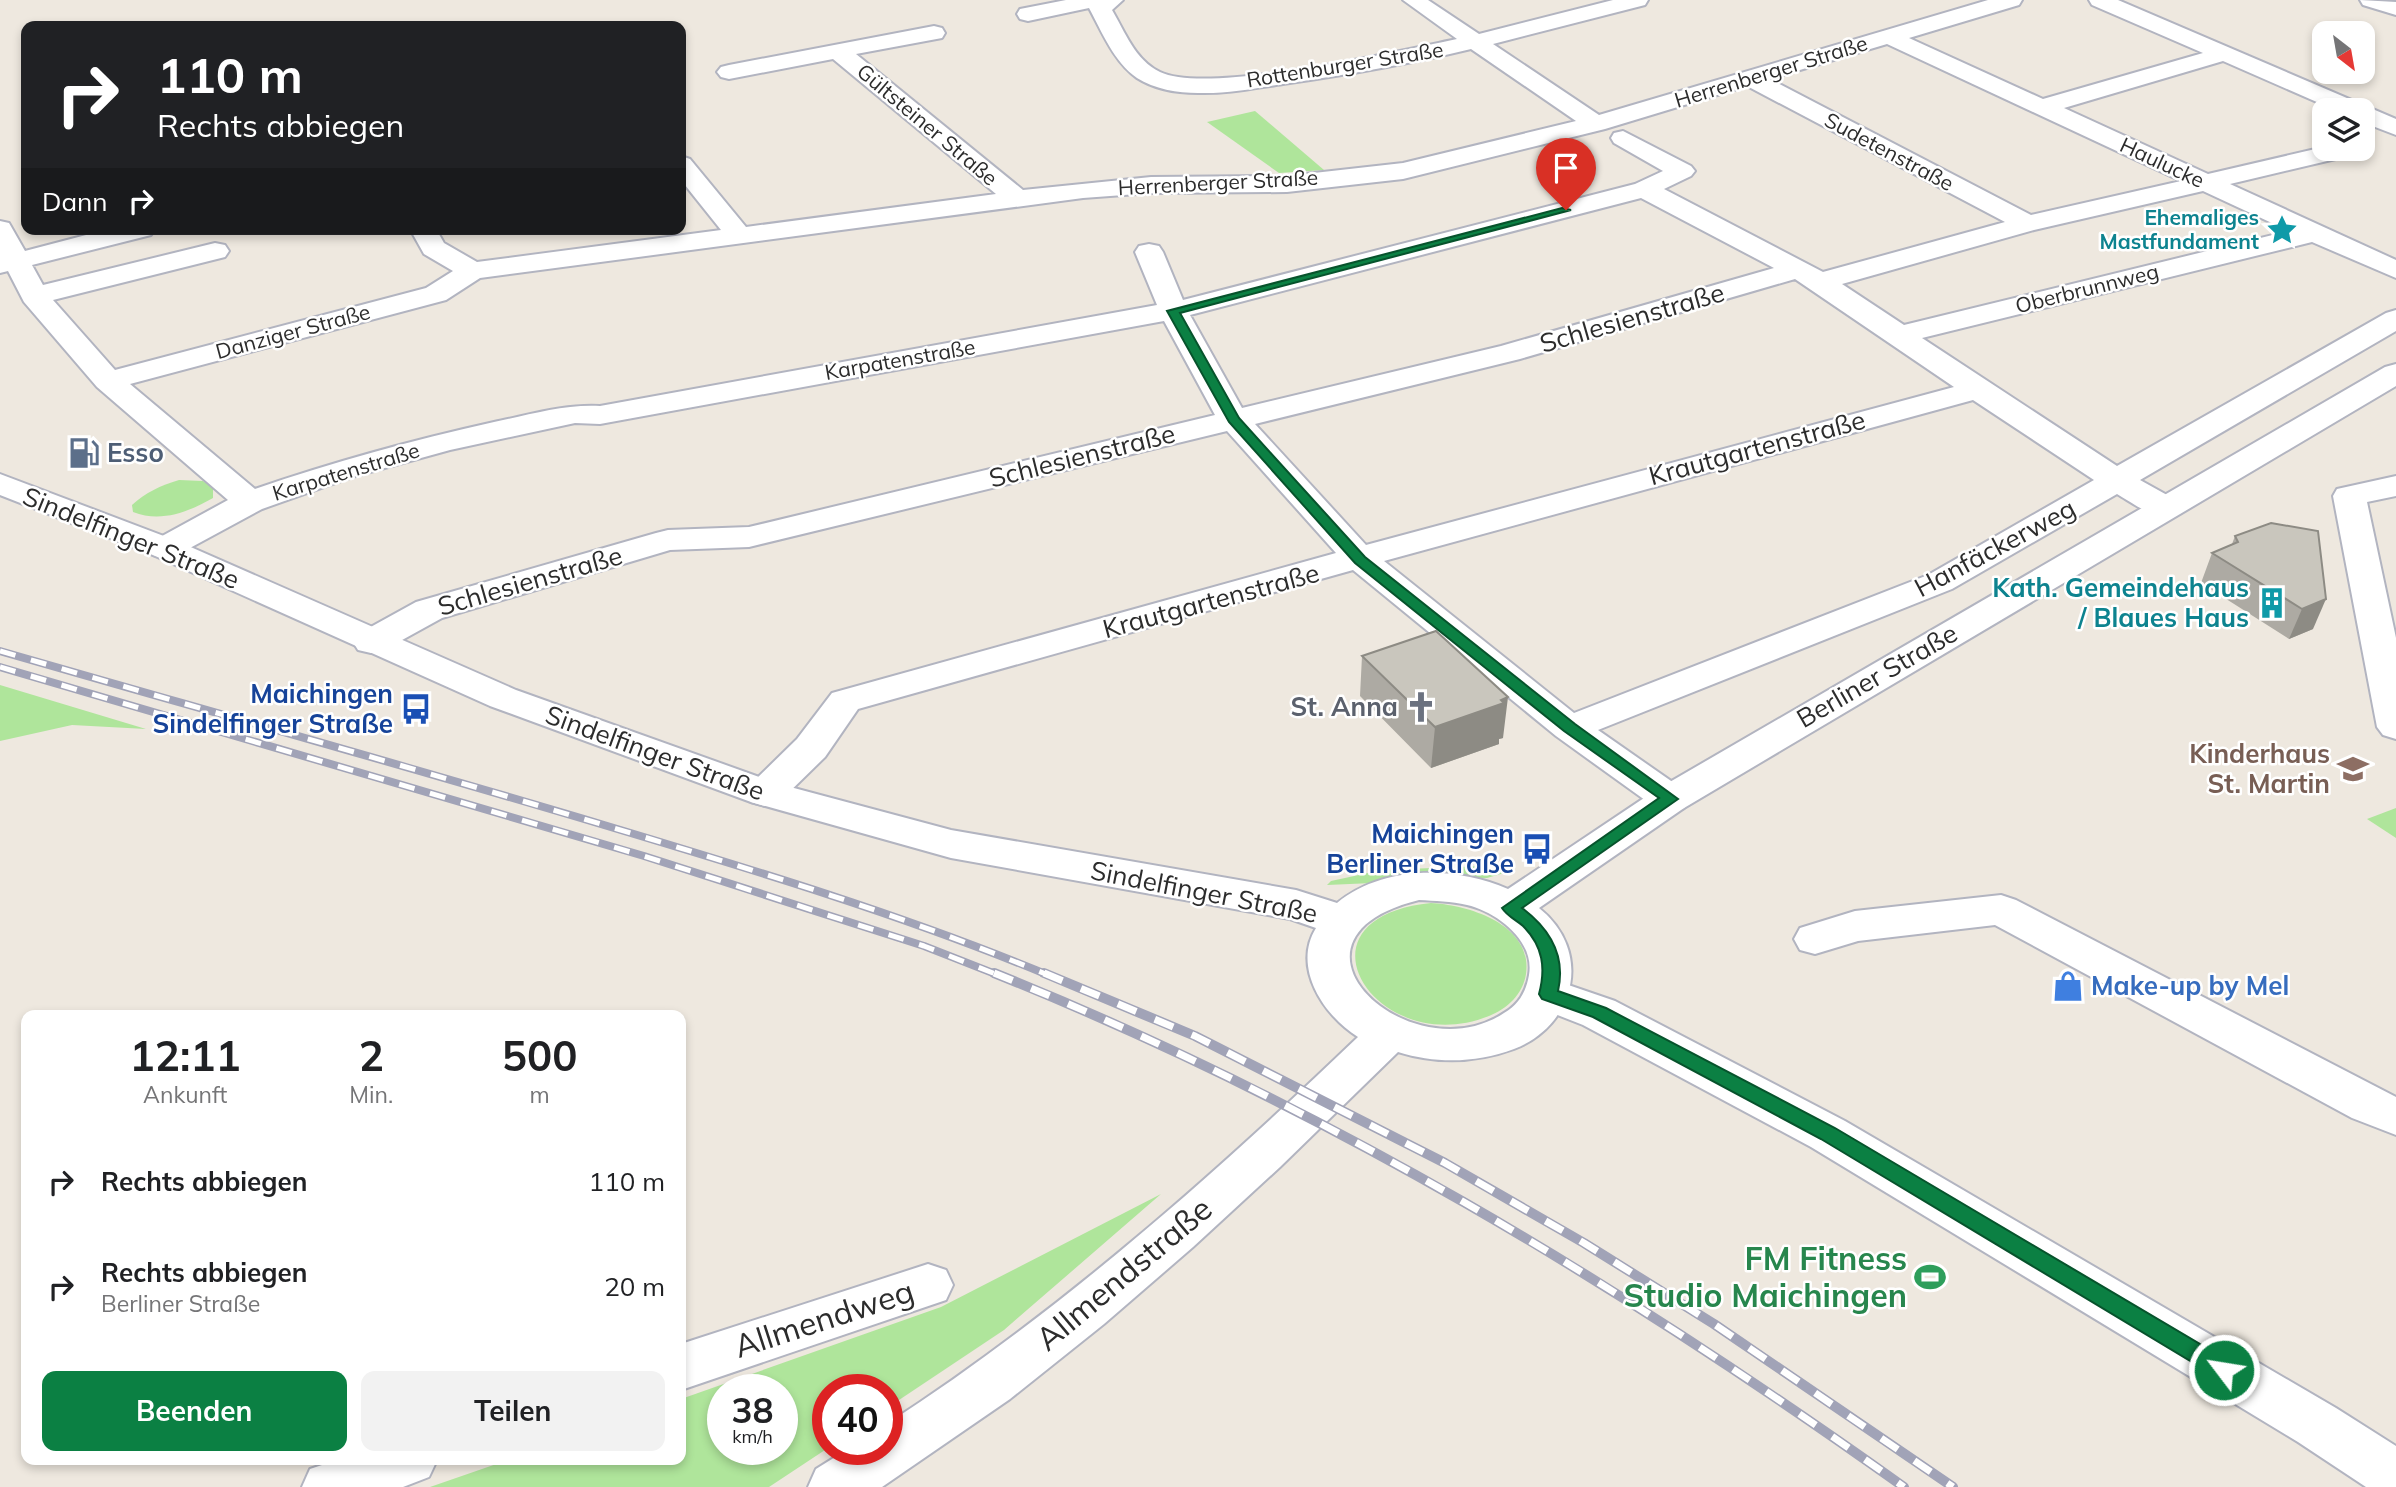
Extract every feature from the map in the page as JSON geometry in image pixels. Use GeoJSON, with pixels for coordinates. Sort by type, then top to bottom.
{"type":"FeatureCollection","features":[{"type":"Feature","properties":{"kind":"street"},"geometry":{"type":"LineString","coordinates":[[1028,15],[1099,0]]}},
{"type":"Feature","properties":{"kind":"street","name":"Rottenburger Straße"},"geometry":{"type":"LineString","coordinates":[[1112,0],[1100,8],[1135,67],[1156,79],[1200,88],[1341,70],[1473,43],[1628,1]]}},
{"type":"Feature","properties":{"kind":"street"},"geometry":{"type":"LineString","coordinates":[[1414,0],[1473,43],[1596,124]]}},
{"type":"Feature","properties":{"kind":"street","name":"Herrenberger Straße"},"geometry":{"type":"LineString","coordinates":[[472,271],[1083,190],[1151,185],[1287,184],[1403,171],[1596,124],[2011,0]]}},
{"type":"Feature","properties":{"kind":"street"},"geometry":{"type":"LineString","coordinates":[[2101,0],[2327,98]]}},
{"type":"Feature","properties":{"kind":"street"},"geometry":{"type":"LineString","coordinates":[[2371,0],[2396,9]]}},
{"type":"Feature","properties":{"kind":"street","name":"Gültsteiner Straße"},"geometry":{"type":"LineString","coordinates":[[729,72],[934,33]]}},
{"type":"Feature","properties":{"kind":"street","name":"Haulucke"},"geometry":{"type":"LineString","coordinates":[[1889,37],[2396,270]]}},
{"type":"Feature","properties":{"kind":"street","name":"Gültsteiner Straße"},"geometry":{"type":"LineString","coordinates":[[838,51],[1017,198]]}},
{"type":"Feature","properties":{"kind":"street"},"geometry":{"type":"LineString","coordinates":[[2042,107],[2223,54]]}},
{"type":"Feature","properties":{"kind":"street","name":"Sudetenstraße"},"geometry":{"type":"LineString","coordinates":[[1751,79],[2028,224]]}},
{"type":"Feature","properties":{"kind":"street"},"geometry":{"type":"LineString","coordinates":[[2375,119],[2396,128]]}},
{"type":"Feature","properties":{"kind":"street"},"geometry":{"type":"LineString","coordinates":[[1623,138],[1682,171],[1644,189]]}},
{"type":"Feature","properties":{"kind":"street"},"geometry":{"type":"LineString","coordinates":[[2375,142],[2396,138]]}},
{"type":"Feature","properties":{"kind":"street","name":"Schlesienstraße"},"geometry":{"type":"LineString","coordinates":[[371,642],[397,625],[429,610],[668,540],[749,537],[1510,353],[1808,276],[2312,157]]}},
{"type":"Feature","properties":{"kind":"street"},"geometry":{"type":"LineString","coordinates":[[686,170],[739,235]]}},
{"type":"Feature","properties":{"kind":"street"},"geometry":{"type":"LineString","coordinates":[[1644,189],[1808,276],[1900,335],[1978,390],[2164,508]]}},
{"type":"Feature","properties":{"kind":"street","name":"Karpatenstraße"},"geometry":{"type":"LineString","coordinates":[[166,548],[250,502],[341,470],[446,442],[575,414],[600,415],[1173,311],[1644,189]]}},
{"type":"Feature","properties":{"kind":"street"},"geometry":{"type":"LineString","coordinates":[[0,229],[8,263],[108,382],[250,502]]}},
{"type":"Feature","properties":{"kind":"street","name":"Oberbrunnweg"},"geometry":{"type":"LineString","coordinates":[[1900,335],[2314,233]]}},
{"type":"Feature","properties":{"kind":"street"},"geometry":{"type":"LineString","coordinates":[[8,263],[118,235]]}},
{"type":"Feature","properties":{"kind":"street"},"geometry":{"type":"LineString","coordinates":[[426,235],[434,248],[472,271]]}},
{"type":"Feature","properties":{"kind":"street"},"geometry":{"type":"LineString","coordinates":[[34,296],[215,251]]}},
{"type":"Feature","properties":{"kind":"street"},"geometry":{"type":"LineString","coordinates":[[1149,252],[1173,311],[1233,419],[1360,560],[1569,728],[1670,799]]}},
{"type":"Feature","properties":{"kind":"street","name":"Danziger Straße"},"geometry":{"type":"LineString","coordinates":[[108,382],[436,294],[472,271]]}},
{"type":"Feature","properties":{"kind":"street","name":"Hanfäckerweg"},"geometry":{"type":"LineString","coordinates":[[1569,728],[1940,582],[2396,319]]}},
{"type":"Feature","properties":{"kind":"street","name":"Berliner Straße"},"geometry":{"type":"LineString","coordinates":[[1510,908],[1670,799],[2396,373]]}},
{"type":"Feature","properties":{"kind":"street","name":"Krautgartenstraße"},"geometry":{"type":"LineString","coordinates":[[765,793],[811,748],[845,701],[1360,560],[1683,467],[1978,390]]}},
{"type":"Feature","properties":{"kind":"street","name":"Sindelfinger Straße"},"geometry":{"type":"LineString","coordinates":[[0,484],[166,548],[371,642],[503,698],[765,793],[951,844],[1296,905],[1342,920]]}},
{"type":"Feature","properties":{"kind":"street"},"geometry":{"type":"LineString","coordinates":[[2396,486],[2349,496],[2396,727]]}},
{"type":"Feature","properties":{"kind":"street"},"geometry":{"type":"LineString","coordinates":[[1419,886],[1451,887],[1472,892],[1510,908],[1536,930],[1551,957],[1553,976],[1548,994],[1535,1014],[1514,1030],[1486,1041],[1453,1045],[1420,1042],[1390,1033],[1364,1019],[1345,1001],[1332,981],[1328,959],[1331,939],[1342,920],[1362,903],[1380,895],[1419,886]]}},
{"type":"Feature","properties":{"kind":"street"},"geometry":{"type":"LineString","coordinates":[[1815,939],[1855,926],[2001,910],[2396,1117]]}},
{"type":"Feature","properties":{"kind":"street"},"geometry":{"type":"LineString","coordinates":[[1548,994],[1599,1013],[1828,1134],[2317,1425],[2396,1476]]}},
{"type":"Feature","properties":{"kind":"street","name":"Allmendstraße"},"geometry":{"type":"LineString","coordinates":[[836,1487],[928,1427],[1041,1345],[1239,1176],[1390,1033]]}},
{"type":"Feature","properties":{"kind":"street","name":"Allmendweg"},"geometry":{"type":"LineString","coordinates":[[686,1365],[928,1285]]}},
{"type":"Feature","properties":{"kind":"street"},"geometry":{"type":"LineString","coordinates":[[330,1487],[395,1465]]}},
{"type":"Feature","properties":{"kind":"green space"},"geometry":{"type":"Polygon","coordinates":[[[1255,111],[1324,170],[1279,173],[1207,122],[1255,111]]]}},
{"type":"Feature","properties":{"kind":"green space"},"geometry":{"type":"Polygon","coordinates":[[[179,480],[203,481],[213,488],[213,498],[194,508],[164,516],[133,512],[132,505],[143,496],[179,480]]]}},
{"type":"Feature","properties":{"kind":"green space"},"geometry":{"type":"Polygon","coordinates":[[[0,685],[146,729],[72,725],[0,741],[0,685]]]}},
{"type":"Feature","properties":{"kind":"green space"},"geometry":{"type":"Polygon","coordinates":[[[2396,808],[2396,838],[2367,819],[2396,808]]]}},
{"type":"Feature","properties":{"kind":"green space"},"geometry":{"type":"Polygon","coordinates":[[[1482,866],[1502,869],[1504,873],[1487,878],[1327,885],[1331,881],[1382,870],[1482,866]]]}},
{"type":"Feature","properties":{"kind":"green space"},"geometry":{"type":"Polygon","coordinates":[[[1431,903],[1462,908],[1495,920],[1519,942],[1525,957],[1526,974],[1518,994],[1502,1009],[1489,1016],[1448,1025],[1412,1019],[1383,1004],[1363,982],[1355,957],[1362,933],[1387,914],[1431,903]]]}},
{"type":"Feature","properties":{"kind":"green space"},"geometry":{"type":"Polygon","coordinates":[[[1161,1194],[1004,1330],[903,1397],[903,1374],[812,1374],[812,1459],[769,1487],[430,1487],[494,1465],[686,1465],[686,1397],[707,1390],[707,1465],[798,1465],[798,1374],[752,1374],[941,1307],[1161,1194]]]}},
{"type":"Feature","properties":{"kind":"building"},"geometry":{"type":"Polygon","coordinates":[[[2271,523],[2318,531],[2326,599],[2302,609],[2212,553],[2238,542],[2235,536],[2271,523]]]}},
{"type":"Feature","properties":{"kind":"building"},"geometry":{"type":"Polygon","coordinates":[[[1436,631],[1508,697],[1501,700],[1504,703],[1435,727],[1362,656],[1436,631]]]}},
{"type":"Feature","properties":{"kind":"railway"},"geometry":{"type":"LineString","coordinates":[[0,651],[716,859],[883,913],[1048,975]]}},
{"type":"Feature","properties":{"kind":"railway"},"geometry":{"type":"LineString","coordinates":[[0,667],[644,856],[924,946],[998,975]]}},
{"type":"Feature","properties":{"kind":"railway"},"geometry":{"type":"LineString","coordinates":[[994,973],[1235,1080],[1465,1203],[1686,1338],[1904,1487]]}},
{"type":"Feature","properties":{"kind":"railway"},"geometry":{"type":"LineString","coordinates":[[1044,973],[1195,1036],[1445,1163],[1584,1243],[1714,1324],[1953,1487]]}},
{"type":"Feature","properties":{"kind":"place","name":"Ehemaliges Mastfundament"},"geometry":{"type":"Point","coordinates":[2282,230]}},
{"type":"Feature","properties":{"kind":"place","name":"Esso"},"geometry":{"type":"Point","coordinates":[84,453]}},
{"type":"Feature","properties":{"kind":"place","name":"Kath. Gemeindehaus / Blaues Haus"},"geometry":{"type":"Point","coordinates":[2272,603]}},
{"type":"Feature","properties":{"kind":"place","name":"St. Anna"},"geometry":{"type":"Point","coordinates":[1421,707]}},
{"type":"Feature","properties":{"kind":"place","name":"Maichingen Sindelfinger Straße"},"geometry":{"type":"Point","coordinates":[416,709]}},
{"type":"Feature","properties":{"kind":"place","name":"Kinderhaus St. Martin"},"geometry":{"type":"Point","coordinates":[2353,769]}},
{"type":"Feature","properties":{"kind":"place","name":"Maichingen Berliner Straße"},"geometry":{"type":"Point","coordinates":[1537,849]}},
{"type":"Feature","properties":{"kind":"place","name":"Make-up by Mel"},"geometry":{"type":"Point","coordinates":[2068,986]}},
{"type":"Feature","properties":{"kind":"place","name":"FM Fitness Studio Maichingen"},"geometry":{"type":"Point","coordinates":[1930,1277]}},
{"type":"Feature","properties":{"kind":"route"},"geometry":{"type":"LineString","coordinates":[[1566,210],[1173,311],[1233,419],[1360,560],[1569,728],[1670,799],[1510,908],[1529,922],[1542,938],[1551,957],[1553,976],[1548,994],[1599,1013],[1828,1134],[2224,1370]]}}]}
